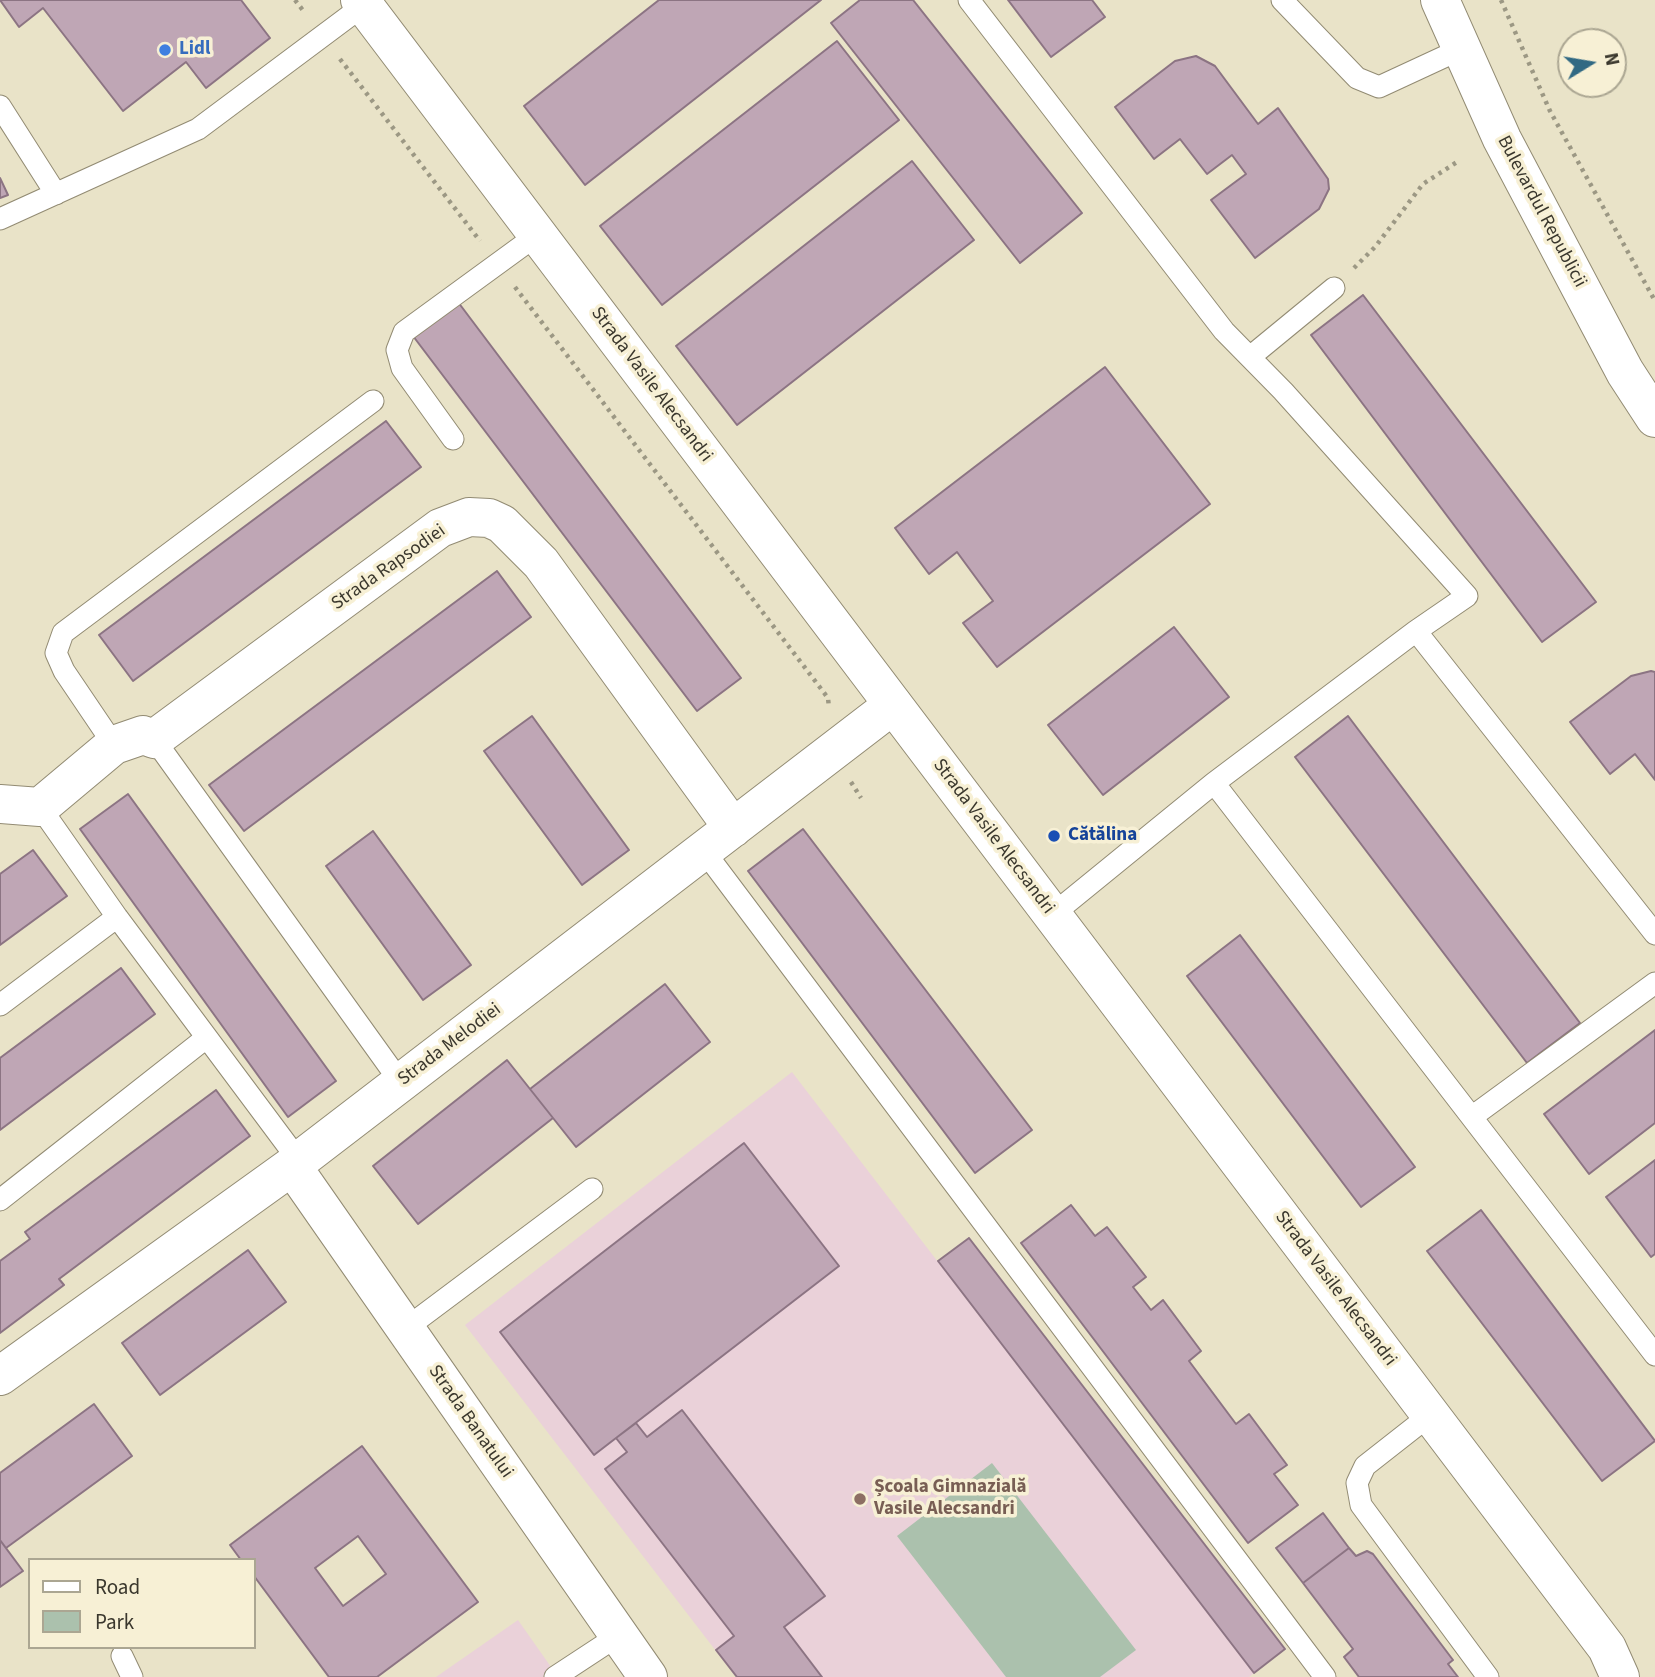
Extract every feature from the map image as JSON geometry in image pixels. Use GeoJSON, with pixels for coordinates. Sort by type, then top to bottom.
{"type":"FeatureCollection","features":[{"type":"Feature","properties":{"kind":"street","name":"Bulevardul Republicii"},"geometry":{"type":"LineString","coordinates":[[1440,0],[1502,139],[1625,372],[1655,418]]}},
{"type":"Feature","properties":{"kind":"street","name":"Strada Vasile Alecsandri"},"geometry":{"type":"LineString","coordinates":[[362,3],[1607,1648],[1620,1677]]}},
{"type":"Feature","properties":{"kind":"street","name":"Strada Rapsodiei"},"geometry":{"type":"LineString","coordinates":[[40,807],[114,746],[143,735],[154,739],[440,528],[469,517],[489,518],[515,536],[541,563],[718,840]]}},
{"type":"Feature","properties":{"kind":"street","name":"Strada Melodiei"},"geometry":{"type":"LineString","coordinates":[[0,1376],[295,1164],[893,705]]}},
{"type":"Feature","properties":{"kind":"street"},"geometry":{"type":"LineString","coordinates":[[0,804],[40,807]]}},
{"type":"Feature","properties":{"kind":"street","name":"Strada Banatului"},"geometry":{"type":"LineString","coordinates":[[295,1164],[405,1329],[648,1677]]}},
{"type":"Feature","properties":{"kind":"lane"},"geometry":{"type":"LineString","coordinates":[[969,0],[1224,331],[1467,596],[1416,631],[1214,783],[1052,915]]}},
{"type":"Feature","properties":{"kind":"lane"},"geometry":{"type":"LineString","coordinates":[[1282,0],[1357,78],[1379,87],[1461,49]]}},
{"type":"Feature","properties":{"kind":"lane"},"geometry":{"type":"LineString","coordinates":[[0,219],[198,129],[323,36],[362,3]]}},
{"type":"Feature","properties":{"kind":"lane"},"geometry":{"type":"LineString","coordinates":[[0,106],[56,194]]}},
{"type":"Feature","properties":{"kind":"lane"},"geometry":{"type":"LineString","coordinates":[[453,439],[402,368],[397,350],[404,332],[537,235]]}},
{"type":"Feature","properties":{"kind":"lane"},"geometry":{"type":"LineString","coordinates":[[1250,357],[1334,288]]}},
{"type":"Feature","properties":{"kind":"lane"},"geometry":{"type":"LineString","coordinates":[[114,746],[64,671],[56,653],[64,633],[373,401]]}},
{"type":"Feature","properties":{"kind":"lane"},"geometry":{"type":"LineString","coordinates":[[1416,631],[1655,934]]}},
{"type":"Feature","properties":{"kind":"lane"},"geometry":{"type":"LineString","coordinates":[[154,739],[401,1083]]}},
{"type":"Feature","properties":{"kind":"lane"},"geometry":{"type":"LineString","coordinates":[[1214,783],[1655,1355]]}},
{"type":"Feature","properties":{"kind":"lane"},"geometry":{"type":"LineString","coordinates":[[40,807],[295,1164]]}},
{"type":"Feature","properties":{"kind":"lane"},"geometry":{"type":"LineString","coordinates":[[718,840],[1325,1677]]}},
{"type":"Feature","properties":{"kind":"lane"},"geometry":{"type":"LineString","coordinates":[[0,1005],[117,917]]}},
{"type":"Feature","properties":{"kind":"lane"},"geometry":{"type":"LineString","coordinates":[[1473,1116],[1655,983]]}},
{"type":"Feature","properties":{"kind":"lane"},"geometry":{"type":"LineString","coordinates":[[0,1200],[206,1038]]}},
{"type":"Feature","properties":{"kind":"lane"},"geometry":{"type":"LineString","coordinates":[[405,1329],[592,1189]]}},
{"type":"Feature","properties":{"kind":"lane"},"geometry":{"type":"LineString","coordinates":[[1430,1415],[1365,1465],[1357,1483],[1361,1505],[1488,1677]]}},
{"type":"Feature","properties":{"kind":"lane"},"geometry":{"type":"LineString","coordinates":[[555,1677],[619,1635]]}},
{"type":"Feature","properties":{"kind":"lane"},"geometry":{"type":"LineString","coordinates":[[122,1656],[132,1677]]}},
{"type":"Feature","properties":{"kind":"path"},"geometry":{"type":"LineString","coordinates":[[295,0],[828,698],[827,717]]}},
{"type":"Feature","properties":{"kind":"path"},"geometry":{"type":"LineString","coordinates":[[1501,0],[1550,111],[1655,301]]}},
{"type":"Feature","properties":{"kind":"path"},"geometry":{"type":"LineString","coordinates":[[1334,288],[1374,247],[1423,184],[1457,162]]}},
{"type":"Feature","properties":{"kind":"shaded area","name":"Școala Gimnazială Vasile Alecsandri"},"geometry":{"type":"Polygon","coordinates":[[[792,1072],[1254,1673],[1249,1677],[736,1677],[465,1325],[792,1072]]]}},
{"type":"Feature","properties":{"kind":"shaded area"},"geometry":{"type":"Polygon","coordinates":[[[518,1620],[558,1677],[436,1677],[518,1620]]]}},
{"type":"Feature","properties":{"kind":"green space"},"geometry":{"type":"Polygon","coordinates":[[[992,1463],[1136,1650],[1100,1677],[1006,1677],[897,1536],[992,1463]]]}},
{"type":"Feature","properties":{"kind":"building","name":"Lidl"},"geometry":{"type":"Polygon","coordinates":[[[0,0],[241,0],[270,38],[206,88],[186,62],[123,111],[43,8],[19,27],[0,0]]]}},
{"type":"Feature","properties":{"kind":"building"},"geometry":{"type":"Polygon","coordinates":[[[659,0],[821,0],[585,185],[524,106],[659,0]]]}},
{"type":"Feature","properties":{"kind":"building"},"geometry":{"type":"Polygon","coordinates":[[[860,0],[913,0],[1082,213],[1020,263],[831,23],[860,0]]]}},
{"type":"Feature","properties":{"kind":"building"},"geometry":{"type":"Polygon","coordinates":[[[1008,0],[1092,0],[1105,17],[1051,57],[1008,0]]]}},
{"type":"Feature","properties":{"kind":"building"},"geometry":{"type":"Polygon","coordinates":[[[837,41],[899,120],[662,305],[600,226],[837,41]]]}},
{"type":"Feature","properties":{"kind":"building"},"geometry":{"type":"Polygon","coordinates":[[[1196,56],[1215,66],[1258,124],[1278,108],[1328,179],[1329,189],[1319,209],[1255,258],[1211,200],[1246,174],[1232,155],[1207,174],[1180,139],[1154,159],[1115,107],[1175,61],[1196,56]]]}},
{"type":"Feature","properties":{"kind":"building"},"geometry":{"type":"Polygon","coordinates":[[[912,161],[974,240],[737,425],[676,346],[912,161]]]}},
{"type":"Feature","properties":{"kind":"building"},"geometry":{"type":"Polygon","coordinates":[[[0,178],[8,195],[0,198],[0,178]]]}},
{"type":"Feature","properties":{"kind":"building"},"geometry":{"type":"Polygon","coordinates":[[[1363,295],[1596,602],[1542,642],[1311,335],[1363,295]]]}},
{"type":"Feature","properties":{"kind":"building"},"geometry":{"type":"Polygon","coordinates":[[[458,302],[741,678],[697,711],[413,336],[458,302]]]}},
{"type":"Feature","properties":{"kind":"building"},"geometry":{"type":"Polygon","coordinates":[[[1105,367],[1210,504],[997,667],[963,623],[993,601],[957,552],[929,574],[895,528],[1105,367]]]}},
{"type":"Feature","properties":{"kind":"building"},"geometry":{"type":"Polygon","coordinates":[[[386,421],[421,467],[133,681],[99,635],[386,421]]]}},
{"type":"Feature","properties":{"kind":"building"},"geometry":{"type":"Polygon","coordinates":[[[497,571],[531,617],[244,831],[209,785],[497,571]]]}},
{"type":"Feature","properties":{"kind":"building"},"geometry":{"type":"Polygon","coordinates":[[[1174,627],[1229,697],[1103,795],[1048,725],[1174,627]]]}},
{"type":"Feature","properties":{"kind":"building"},"geometry":{"type":"Polygon","coordinates":[[[1655,672],[1655,780],[1635,754],[1610,774],[1570,722],[1631,676],[1655,672]]]}},
{"type":"Feature","properties":{"kind":"building"},"geometry":{"type":"Polygon","coordinates":[[[532,716],[629,850],[582,885],[484,751],[532,716]]]}},
{"type":"Feature","properties":{"kind":"building"},"geometry":{"type":"Polygon","coordinates":[[[1348,716],[1580,1023],[1527,1063],[1295,757],[1348,716]]]}},
{"type":"Feature","properties":{"kind":"building"},"geometry":{"type":"Polygon","coordinates":[[[128,794],[336,1081],[288,1117],[80,829],[128,794]]]}},
{"type":"Feature","properties":{"kind":"building"},"geometry":{"type":"Polygon","coordinates":[[[803,829],[1032,1130],[975,1173],[748,871],[803,829]]]}},
{"type":"Feature","properties":{"kind":"building"},"geometry":{"type":"Polygon","coordinates":[[[373,831],[471,965],[423,1000],[326,866],[373,831]]]}},
{"type":"Feature","properties":{"kind":"building"},"geometry":{"type":"Polygon","coordinates":[[[33,850],[67,896],[0,945],[0,874],[33,850]]]}},
{"type":"Feature","properties":{"kind":"building"},"geometry":{"type":"Polygon","coordinates":[[[1240,935],[1415,1167],[1361,1207],[1187,976],[1240,935]]]}},
{"type":"Feature","properties":{"kind":"building"},"geometry":{"type":"Polygon","coordinates":[[[121,968],[155,1014],[0,1130],[0,1058],[121,968]]]}},
{"type":"Feature","properties":{"kind":"building"},"geometry":{"type":"Polygon","coordinates":[[[665,984],[710,1042],[576,1147],[530,1089],[665,984]]]}},
{"type":"Feature","properties":{"kind":"building"},"geometry":{"type":"Polygon","coordinates":[[[1655,1030],[1655,1123],[1589,1174],[1544,1114],[1655,1030]]]}},
{"type":"Feature","properties":{"kind":"building"},"geometry":{"type":"Polygon","coordinates":[[[507,1060],[553,1118],[418,1224],[373,1166],[507,1060]]]}},
{"type":"Feature","properties":{"kind":"building"},"geometry":{"type":"Polygon","coordinates":[[[216,1090],[250,1136],[59,1279],[64,1285],[0,1333],[0,1261],[30,1239],[25,1232],[216,1090]]]}},
{"type":"Feature","properties":{"kind":"building"},"geometry":{"type":"Polygon","coordinates":[[[744,1143],[839,1266],[594,1455],[500,1332],[744,1143]]]}},
{"type":"Feature","properties":{"kind":"building"},"geometry":{"type":"Polygon","coordinates":[[[1655,1160],[1655,1254],[1651,1257],[1606,1197],[1655,1160]]]}},
{"type":"Feature","properties":{"kind":"building"},"geometry":{"type":"Polygon","coordinates":[[[1071,1205],[1095,1236],[1107,1227],[1146,1277],[1133,1287],[1151,1310],[1163,1300],[1201,1351],[1189,1361],[1236,1424],[1249,1414],[1287,1465],[1274,1474],[1298,1505],[1248,1543],[1021,1243],[1071,1205]]]}},
{"type":"Feature","properties":{"kind":"building"},"geometry":{"type":"Polygon","coordinates":[[[1481,1210],[1655,1441],[1602,1481],[1427,1251],[1481,1210]]]}},
{"type":"Feature","properties":{"kind":"building"},"geometry":{"type":"Polygon","coordinates":[[[969,1238],[1285,1649],[1254,1673],[938,1261],[969,1238]]]}},
{"type":"Feature","properties":{"kind":"building"},"geometry":{"type":"Polygon","coordinates":[[[248,1250],[286,1302],[160,1395],[122,1343],[248,1250]]]}},
{"type":"Feature","properties":{"kind":"building"},"geometry":{"type":"Polygon","coordinates":[[[94,1404],[132,1456],[6,1548],[0,1540],[0,1473],[94,1404]]]}},
{"type":"Feature","properties":{"kind":"building"},"geometry":{"type":"Polygon","coordinates":[[[682,1410],[825,1596],[784,1627],[822,1677],[737,1677],[716,1650],[734,1636],[605,1469],[627,1452],[616,1438],[636,1423],[647,1437],[682,1410]]]}},
{"type":"Feature","properties":{"kind":"building"},"geometry":{"type":"Polygon","coordinates":[[[362,1446],[478,1602],[377,1677],[329,1677],[256,1579],[256,1558],[240,1558],[230,1545],[362,1446]],[[358,1536],[315,1568],[343,1606],[386,1574],[358,1536]]]}},
{"type":"Feature","properties":{"kind":"building"},"geometry":{"type":"Polygon","coordinates":[[[1323,1513],[1349,1548],[1303,1583],[1276,1548],[1323,1513]]]}},
{"type":"Feature","properties":{"kind":"building"},"geometry":{"type":"Polygon","coordinates":[[[0,1540],[23,1571],[0,1587],[0,1540]]]}},
{"type":"Feature","properties":{"kind":"building"},"geometry":{"type":"Polygon","coordinates":[[[1349,1548],[1356,1556],[1367,1551],[1373,1554],[1453,1660],[1448,1664],[1458,1677],[1359,1677],[1344,1657],[1353,1649],[1303,1583],[1349,1548]]]}},
{"type":"Feature","properties":{"kind":"place","name":"Lidl"},"geometry":{"type":"Point","coordinates":[165,50]}},
{"type":"Feature","properties":{"kind":"place","name":"Cătălina"},"geometry":{"type":"Point","coordinates":[1054,836]}},
{"type":"Feature","properties":{"kind":"place","name":"Școala Gimnazială Vasile Alecsandri"},"geometry":{"type":"Point","coordinates":[860,1499]}}]}
